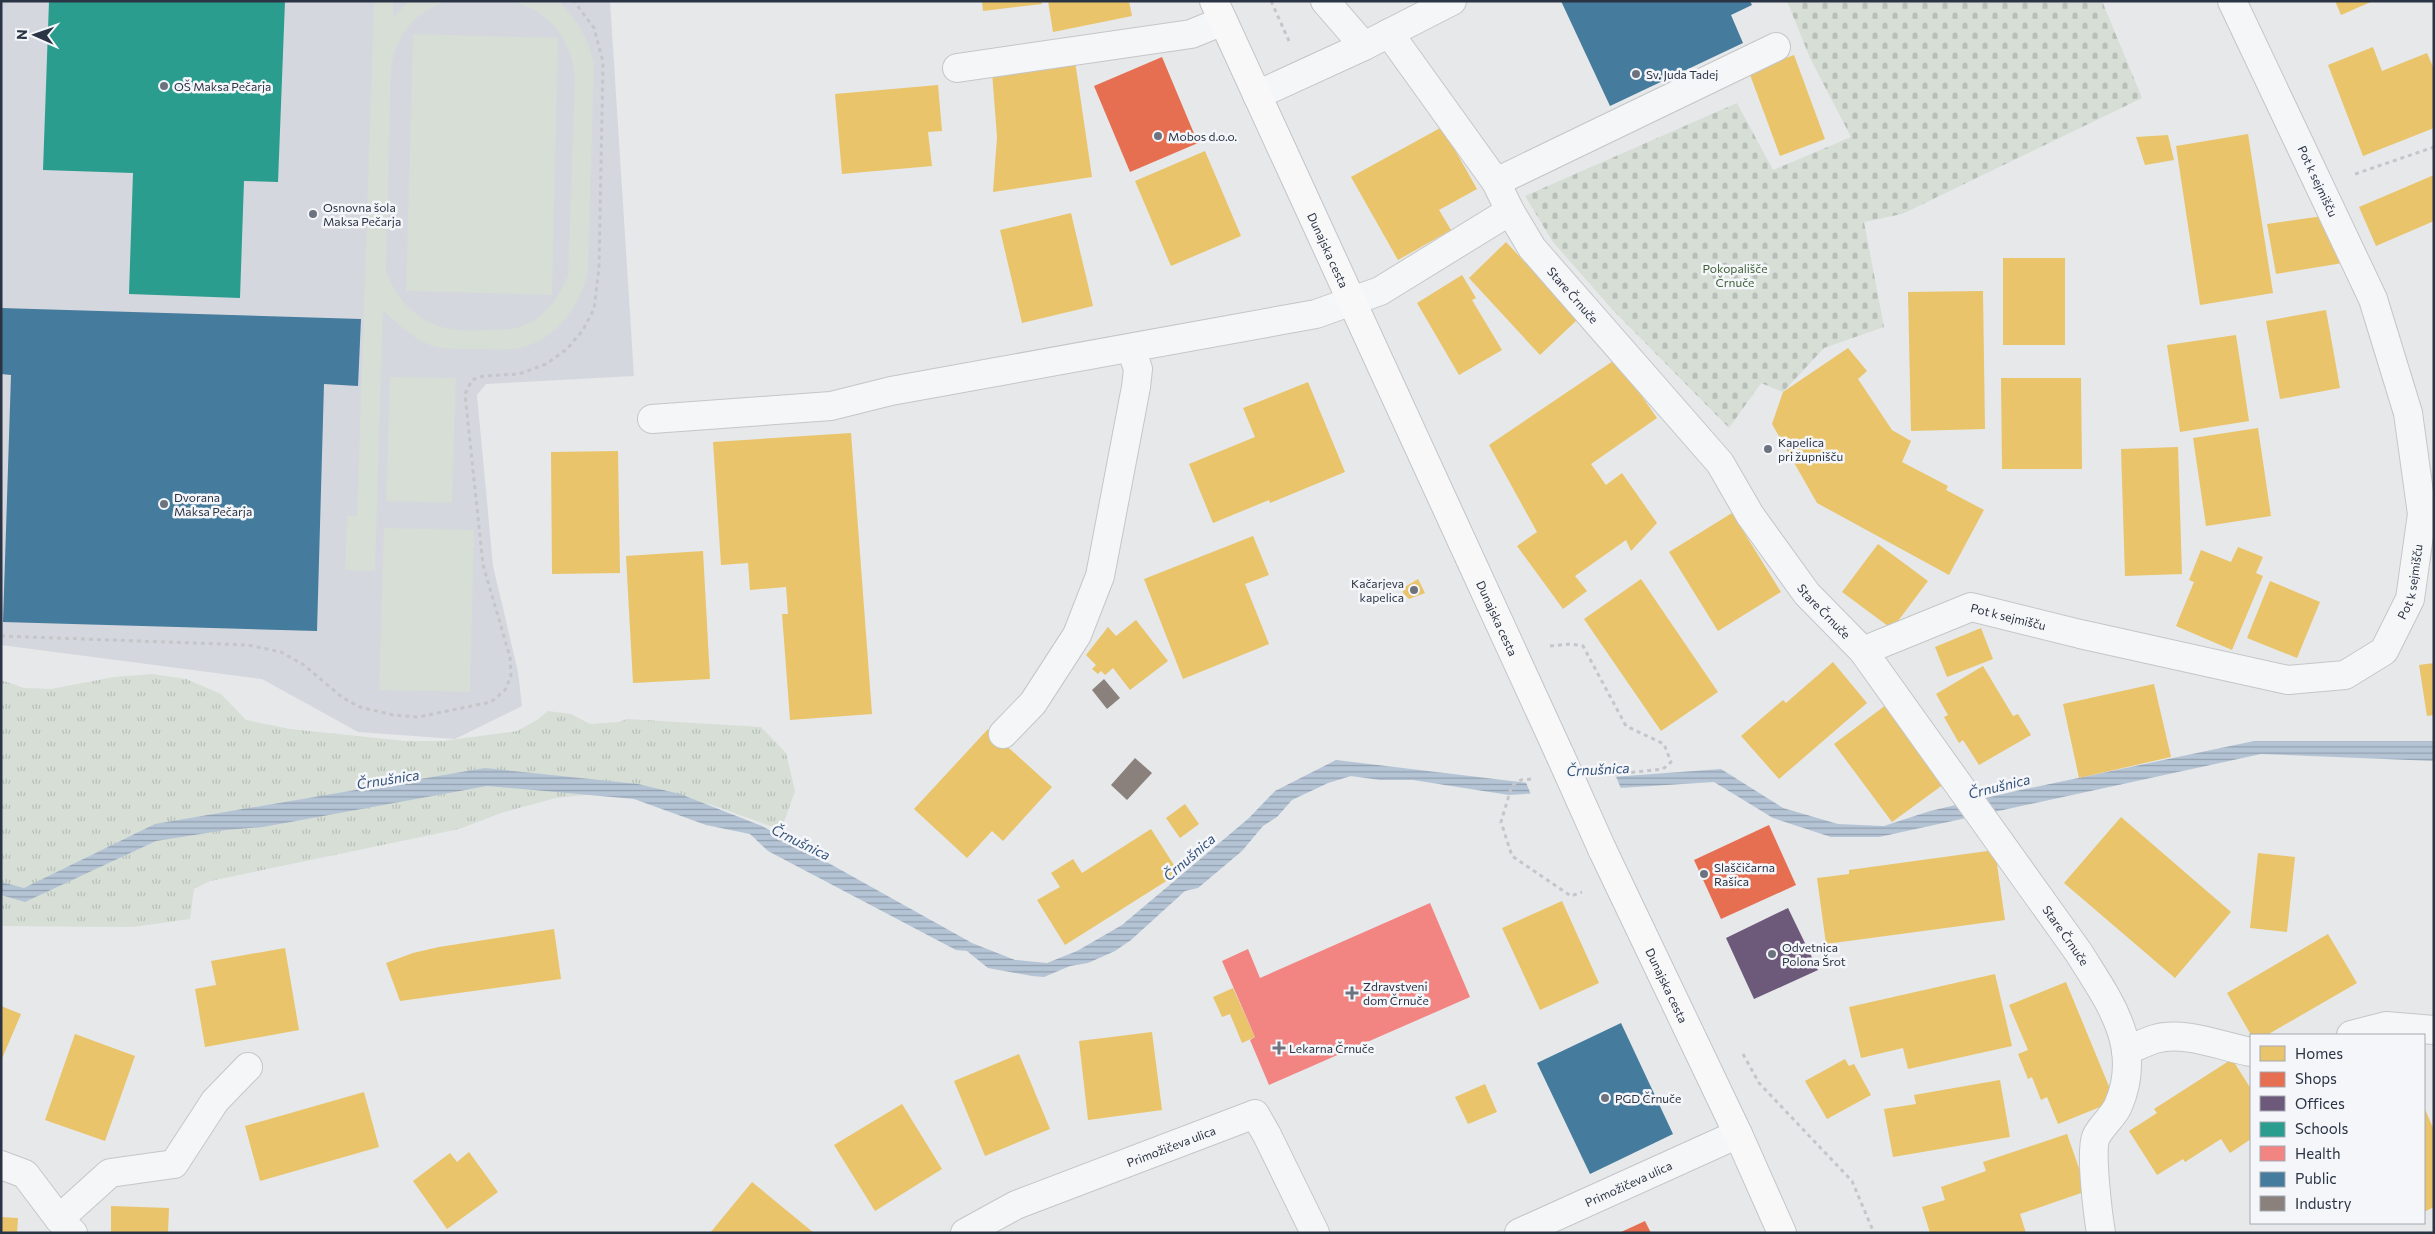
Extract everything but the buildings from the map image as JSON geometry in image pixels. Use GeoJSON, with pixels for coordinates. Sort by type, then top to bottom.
{"type":"FeatureCollection","features":[{"type":"Feature","properties":{"kind":"main road","name":"Dunajska cesta"},"geometry":{"type":"LineString","coordinates":[[1219,11],[1602,849],[1738,1134],[1782,1233]]}},
{"type":"Feature","properties":{"kind":"street"},"geometry":{"type":"LineString","coordinates":[[1325,1],[1364,46]]}},
{"type":"Feature","properties":{"kind":"street"},"geometry":{"type":"LineString","coordinates":[[1258,95],[1364,46],[1452,1]]}},
{"type":"Feature","properties":{"kind":"street","name":"Pot k sejmišču"},"geometry":{"type":"LineString","coordinates":[[1863,651],[1972,608],[2288,680],[2345,675],[2384,651],[2410,599],[2422,514],[2406,404],[2373,299],[2321,185],[2232,1]]}},
{"type":"Feature","properties":{"kind":"street"},"geometry":{"type":"LineString","coordinates":[[957,68],[1191,34],[1219,11]]}},
{"type":"Feature","properties":{"kind":"street","name":"Stare Črnuče"},"geometry":{"type":"LineString","coordinates":[[1390,33],[1496,182],[1510,211],[1532,248],[1720,463],[1750,515],[1807,594],[1863,651],[2079,953],[2104,993],[2121,1024],[2126,1051],[2126,1077],[2118,1106],[2095,1138],[2094,1154],[2101,1233]]}},
{"type":"Feature","properties":{"kind":"street"},"geometry":{"type":"LineString","coordinates":[[1496,182],[1776,47]]}},
{"type":"Feature","properties":{"kind":"street"},"geometry":{"type":"LineString","coordinates":[[652,419],[831,406],[891,391],[1307,316],[1380,290],[1510,211]]}},
{"type":"Feature","properties":{"kind":"street"},"geometry":{"type":"LineString","coordinates":[[1003,734],[1033,703],[1077,635],[1100,576],[1136,387],[1138,370],[1131,348]]}},
{"type":"Feature","properties":{"kind":"street"},"geometry":{"type":"LineString","coordinates":[[2355,1034],[2386,1026],[2434,1030]]}},
{"type":"Feature","properties":{"kind":"street"},"geometry":{"type":"LineString","coordinates":[[2126,1051],[2156,1038],[2175,1037],[2205,1041],[2250,1052]]}},
{"type":"Feature","properties":{"kind":"street"},"geometry":{"type":"LineString","coordinates":[[1,1165],[25,1174],[66,1226],[110,1173],[174,1164],[215,1101],[248,1067]]}},
{"type":"Feature","properties":{"kind":"street","name":"Primožičeva ulica"},"geometry":{"type":"LineString","coordinates":[[965,1233],[1016,1205],[1255,1114],[1268,1135],[1315,1233]]}},
{"type":"Feature","properties":{"kind":"street","name":"Primožičeva ulica"},"geometry":{"type":"LineString","coordinates":[[1519,1233],[1738,1134]]}},
{"type":"Feature","properties":{"kind":"path"},"geometry":{"type":"LineString","coordinates":[[1,636],[248,645],[281,652],[304,665],[343,698],[360,707],[393,715],[418,717],[491,702],[505,690],[511,676],[510,658],[483,565],[465,394],[472,380],[484,376],[519,374],[546,364],[566,348],[583,330],[594,310],[599,267],[603,62],[594,28],[574,1]]}},
{"type":"Feature","properties":{"kind":"path"},"geometry":{"type":"LineString","coordinates":[[2321,185],[2434,147]]}},
{"type":"Feature","properties":{"kind":"path"},"geometry":{"type":"LineString","coordinates":[[1545,646],[1571,644],[1583,646],[1626,726],[1664,744],[1671,762],[1663,768],[1627,774]]}},
{"type":"Feature","properties":{"kind":"path"},"geometry":{"type":"LineString","coordinates":[[1520,780],[1512,785],[1501,822],[1512,856],[1570,896],[1585,891]]}},
{"type":"Feature","properties":{"kind":"path"},"geometry":{"type":"LineString","coordinates":[[1740,1050],[1759,1083],[1852,1181],[1874,1233]]}},
{"type":"Feature","properties":{"kind":"shaded area","name":"Osnovna šola Maksa Pečarja"},"geometry":{"type":"Polygon","coordinates":[[[1,1],[610,1],[634,376],[486,384],[477,395],[493,566],[518,672],[522,706],[455,739],[358,732],[262,679],[1,645],[1,1]]]}},
{"type":"Feature","properties":{"kind":"green space"},"geometry":{"type":"Polygon","coordinates":[[[374,1],[393,1],[393,18],[409,1],[455,1],[442,3],[420,15],[404,34],[393,57],[391,69],[386,270],[395,291],[410,309],[419,316],[440,327],[468,330],[505,329],[523,326],[540,316],[550,306],[568,276],[575,76],[573,63],[563,38],[546,18],[524,5],[500,1],[559,1],[581,30],[589,46],[594,64],[588,272],[584,285],[572,309],[555,329],[545,338],[520,348],[503,350],[437,347],[419,340],[383,311],[375,571],[345,570],[347,516],[357,516],[374,1]]]}},
{"type":"Feature","properties":{"kind":"green space","name":"Pokopališče Črnuče"},"geometry":{"type":"Polygon","coordinates":[[[1787,1],[2102,1],[2142,98],[1902,214],[1864,222],[1884,327],[1824,348],[1783,392],[1761,383],[1729,428],[1611,308],[1553,242],[1525,196],[1737,103],[1773,170],[1851,137],[1810,58],[1787,1]]]}},
{"type":"Feature","properties":{"kind":"green space"},"geometry":{"type":"Polygon","coordinates":[[[413,34],[558,38],[552,295],[406,291],[413,34]]]}},
{"type":"Feature","properties":{"kind":"green space"},"geometry":{"type":"Polygon","coordinates":[[[390,377],[456,378],[452,503],[386,501],[390,377]]]}},
{"type":"Feature","properties":{"kind":"green space"},"geometry":{"type":"Polygon","coordinates":[[[384,528],[474,530],[470,692],[379,690],[384,528]]]}},
{"type":"Feature","properties":{"kind":"green space"},"geometry":{"type":"Polygon","coordinates":[[[152,674],[186,679],[221,694],[246,720],[290,729],[405,741],[443,741],[517,731],[537,720],[548,711],[571,714],[590,724],[619,722],[627,719],[761,727],[786,753],[795,791],[781,830],[712,805],[636,790],[556,798],[501,813],[459,829],[210,881],[194,889],[190,919],[133,927],[1,926],[1,680],[24,688],[51,689],[114,677],[152,674]]]}},
{"type":"Feature","properties":{"kind":"water","name":"Črnušnica"},"geometry":{"type":"Polygon","coordinates":[[[2254,741],[2434,741],[2434,761],[2261,754],[1879,837],[1831,837],[1773,818],[1714,782],[1509,795],[1413,780],[1380,780],[1351,776],[1328,783],[1292,800],[1277,817],[1263,826],[1242,851],[1198,888],[1185,891],[1131,940],[1115,951],[1088,963],[1070,966],[1044,977],[988,968],[967,951],[956,950],[768,851],[750,834],[706,825],[634,799],[487,786],[263,827],[226,830],[156,841],[25,902],[1,895],[1,882],[24,888],[155,824],[485,768],[638,784],[680,794],[762,826],[972,943],[1015,960],[1047,963],[1077,951],[1122,925],[1249,818],[1275,791],[1336,760],[1529,783],[1721,769],[1783,808],[1838,824],[1884,826],[1930,811],[2016,791],[2254,741]]]}},
{"type":"Feature","properties":{"kind":"pier"},"geometry":{"type":"Polygon","coordinates":[[[1615,774],[1622,791],[1532,797],[1525,780],[1615,774]]]}},
{"type":"Feature","properties":{"kind":"place","name":"Sv. Juda Tadej"},"geometry":{"type":"Point","coordinates":[1636,74]}},
{"type":"Feature","properties":{"kind":"place","name":"OŠ Maksa Pečarja"},"geometry":{"type":"Point","coordinates":[164,86]}},
{"type":"Feature","properties":{"kind":"place","name":"Mobos d.o.o."},"geometry":{"type":"Point","coordinates":[1158,136]}},
{"type":"Feature","properties":{"kind":"place","name":"Osnovna šola Maksa Pečarja"},"geometry":{"type":"Point","coordinates":[313,214]}},
{"type":"Feature","properties":{"kind":"place","name":"Kapelica pri župnišču"},"geometry":{"type":"Point","coordinates":[1768,449]}},
{"type":"Feature","properties":{"kind":"place","name":"Dvorana Maksa Pečarja"},"geometry":{"type":"Point","coordinates":[164,504]}},
{"type":"Feature","properties":{"kind":"place","name":"Kačarjeva kapelica"},"geometry":{"type":"Point","coordinates":[1414,590]}},
{"type":"Feature","properties":{"kind":"place","name":"Slaščičarna Rašica"},"geometry":{"type":"Point","coordinates":[1704,874]}},
{"type":"Feature","properties":{"kind":"place","name":"Odvetnica Polona Šrot"},"geometry":{"type":"Point","coordinates":[1772,954]}},
{"type":"Feature","properties":{"kind":"place","name":"Zdravstveni dom Črnuče"},"geometry":{"type":"Point","coordinates":[1352,993]}},
{"type":"Feature","properties":{"kind":"place","name":"Lekarna Črnuče"},"geometry":{"type":"Point","coordinates":[1279,1048]}},
{"type":"Feature","properties":{"kind":"place","name":"PGD Črnuče"},"geometry":{"type":"Point","coordinates":[1605,1098]}}]}
